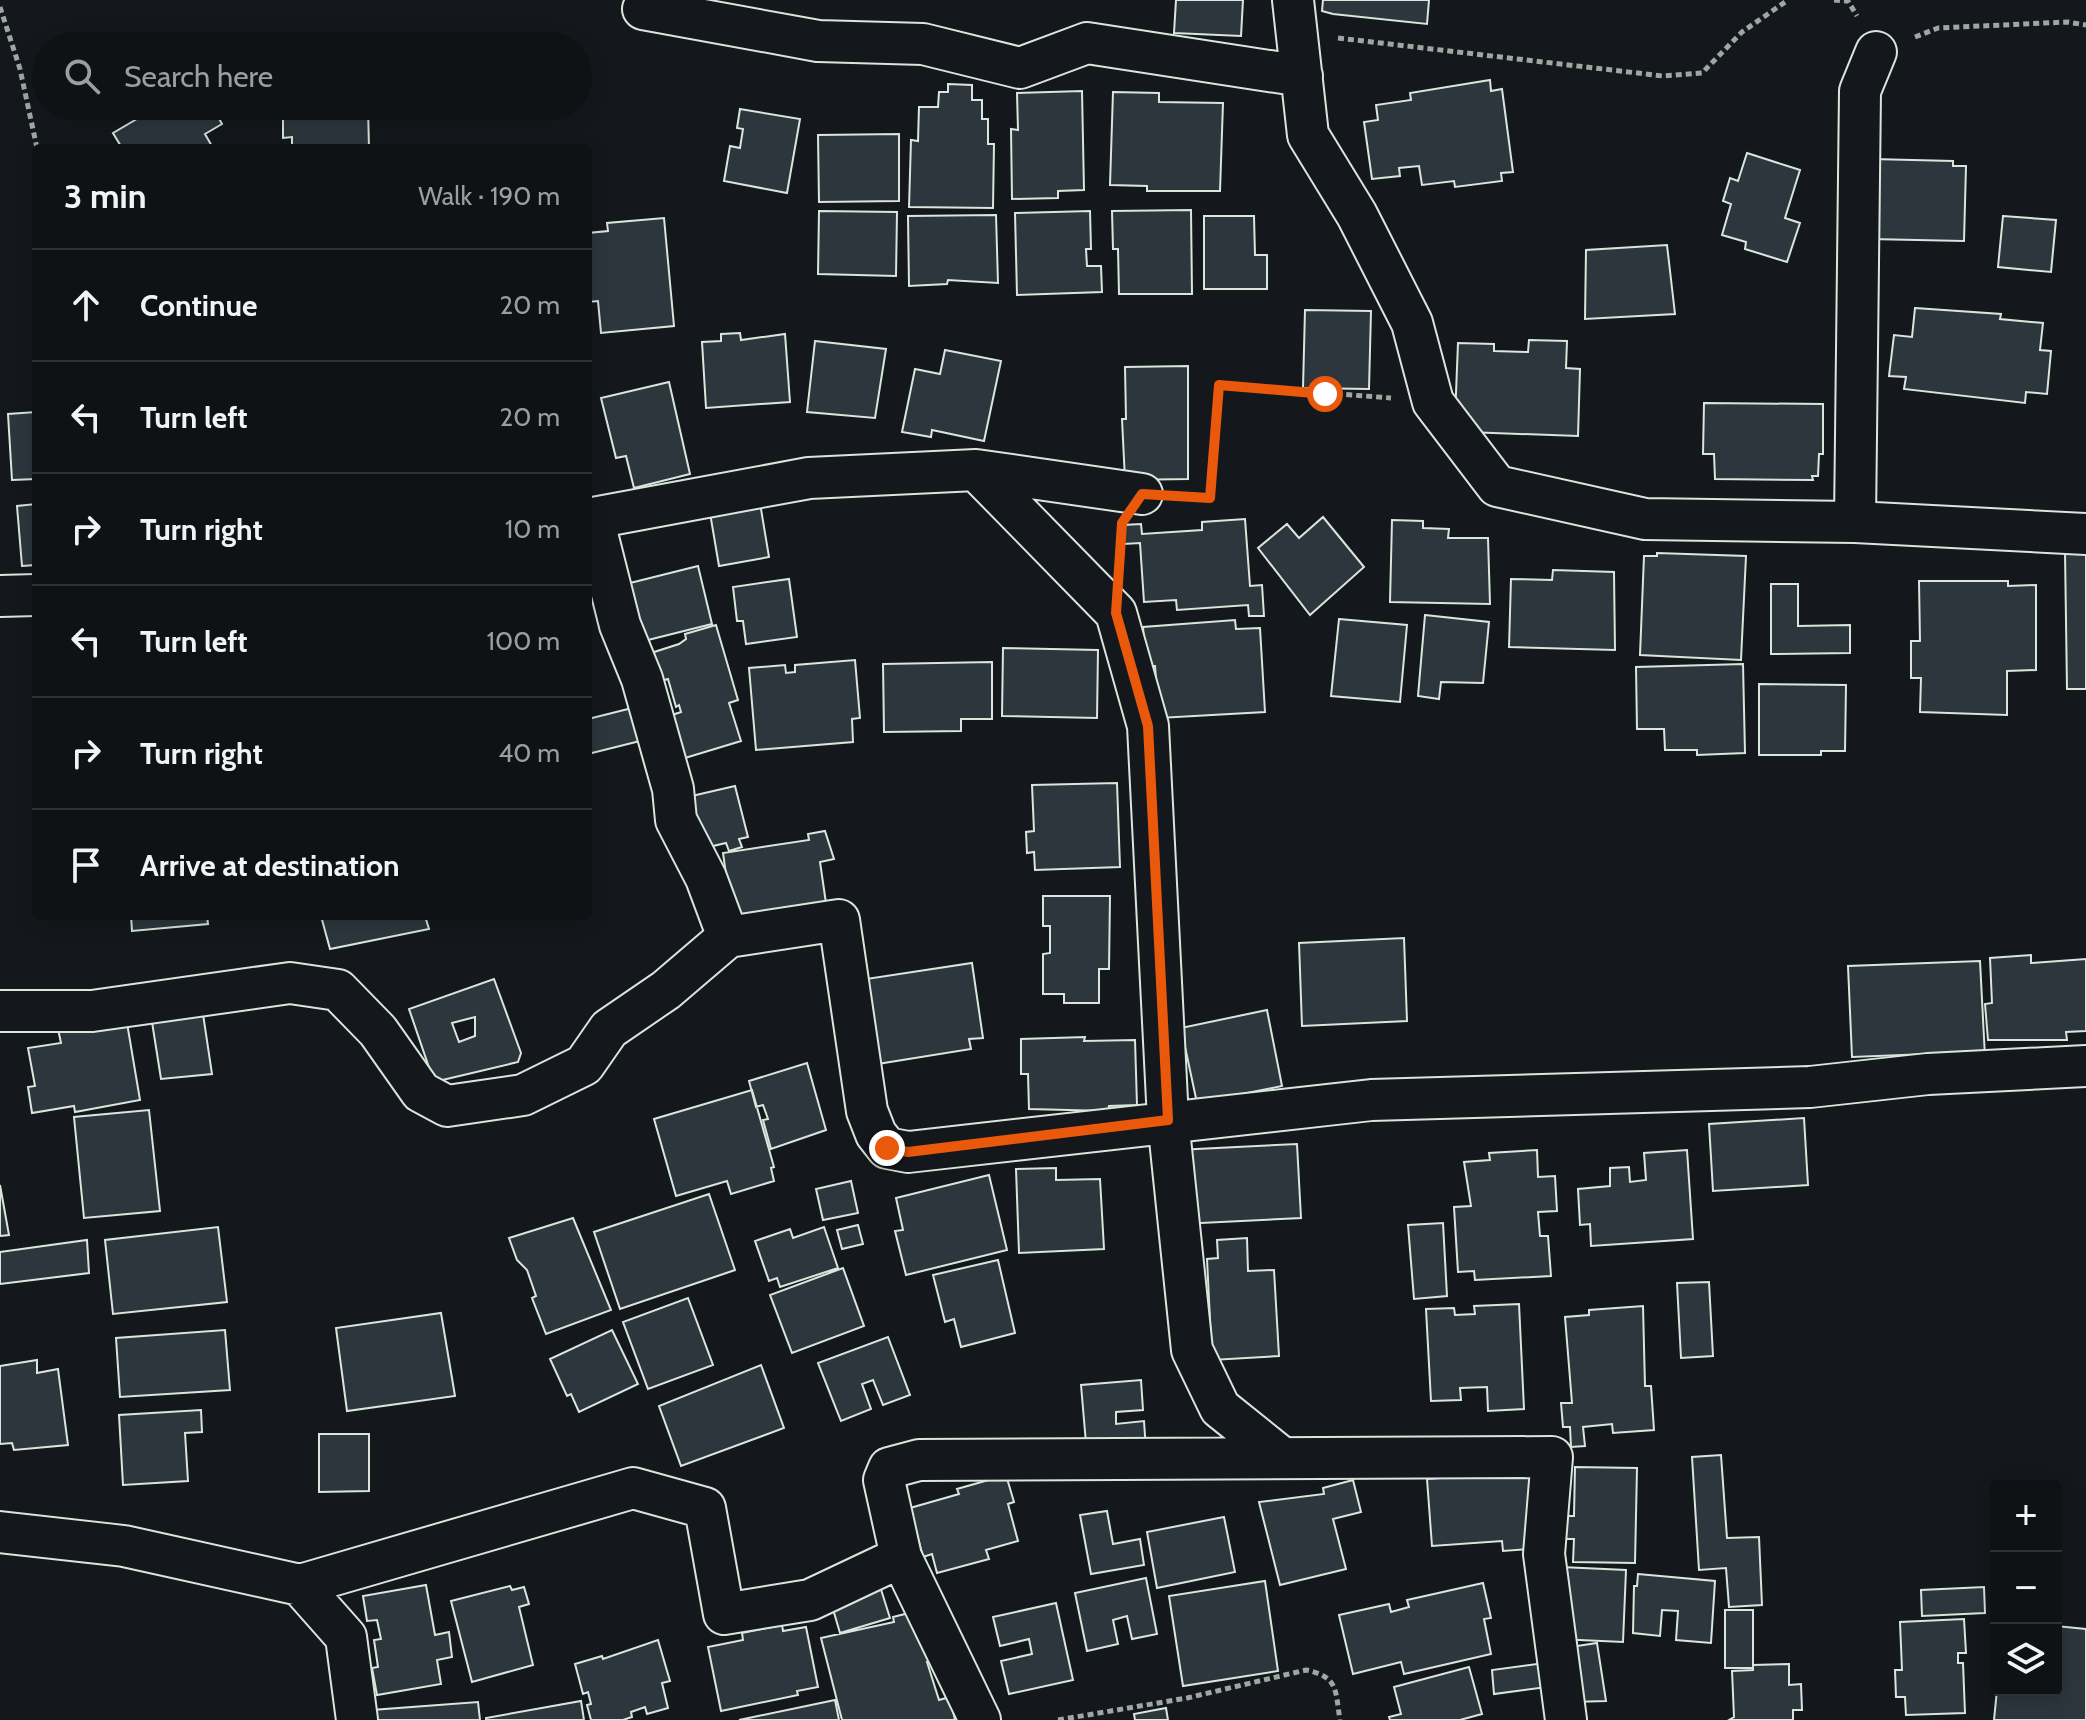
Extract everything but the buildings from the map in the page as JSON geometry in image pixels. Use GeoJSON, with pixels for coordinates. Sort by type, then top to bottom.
{"type":"FeatureCollection","features":[{"type":"Feature","properties":{"kind":"street"},"geometry":{"type":"LineString","coordinates":[[643,9],[818,41],[923,44],[1020,68],[1087,43],[1302,76]]}},
{"type":"Feature","properties":{"kind":"street"},"geometry":{"type":"LineString","coordinates":[[1295,17],[1308,135],[1357,215],[1412,323],[1433,402],[1497,486],[1645,519],[1855,522],[2086,534]]}},
{"type":"Feature","properties":{"kind":"street"},"geometry":{"type":"LineString","coordinates":[[1855,522],[1860,91],[1876,52]]}},
{"type":"Feature","properties":{"kind":"street"},"geometry":{"type":"LineString","coordinates":[[976,470],[1116,613],[1148,726],[1168,1120],[1192,1350],[1220,1408],[1281,1457]]}},
{"type":"Feature","properties":{"kind":"street"},"geometry":{"type":"LineString","coordinates":[[592,519],[809,478],[976,470],[1142,494]]}},
{"type":"Feature","properties":{"kind":"street"},"geometry":{"type":"LineString","coordinates":[[592,526],[620,625],[642,679],[673,789],[676,820],[706,878],[728,937]]}},
{"type":"Feature","properties":{"kind":"street"},"geometry":{"type":"LineString","coordinates":[[0,596],[32,595]]}},
{"type":"Feature","properties":{"kind":"street"},"geometry":{"type":"LineString","coordinates":[[0,1011],[92,1011],[290,983],[338,990],[378,1031],[421,1092],[447,1106],[523,1095],[584,1065],[609,1029],[666,990],[728,937],[839,920],[867,1111],[876,1134],[887,1148],[908,1152],[1168,1120],[1371,1100],[1810,1087],[1928,1074],[2086,1066]]}},
{"type":"Feature","properties":{"kind":"street"},"geometry":{"type":"LineString","coordinates":[[980,1720],[901,1557],[884,1480],[889,1468],[901,1463],[919,1460],[1552,1457],[1544,1554],[1566,1720]]}},
{"type":"Feature","properties":{"kind":"street"},"geometry":{"type":"LineString","coordinates":[[0,1532],[124,1546],[300,1585],[633,1488],[705,1508],[724,1614],[810,1600],[901,1557]]}},
{"type":"Feature","properties":{"kind":"street"},"geometry":{"type":"LineString","coordinates":[[300,1585],[346,1637],[357,1720]]}},
{"type":"Feature","properties":{"kind":"path"},"geometry":{"type":"LineString","coordinates":[[1295,17],[1663,76],[1702,73],[1742,32],[1788,0]]}},
{"type":"Feature","properties":{"kind":"path"},"geometry":{"type":"LineString","coordinates":[[0,7],[20,69],[36,144]]}},
{"type":"Feature","properties":{"kind":"path"},"geometry":{"type":"LineString","coordinates":[[1876,52],[1938,28],[2067,22],[2086,25]]}},
{"type":"Feature","properties":{"kind":"path"},"geometry":{"type":"LineString","coordinates":[[1116,613],[1122,523],[1142,494],[1210,498],[1219,385],[1433,402]]}},
{"type":"Feature","properties":{"kind":"path"},"geometry":{"type":"LineString","coordinates":[[1058,1720],[1187,1698],[1306,1670],[1324,1674],[1334,1685],[1340,1720]]}},
{"type":"Feature","properties":{"kind":"route"},"geometry":{"type":"LineString","coordinates":[[887,1148],[908,1152],[1168,1120],[1148,726],[1116,613],[1122,523],[1142,494],[1210,498],[1219,385],[1325,394]]}}]}
